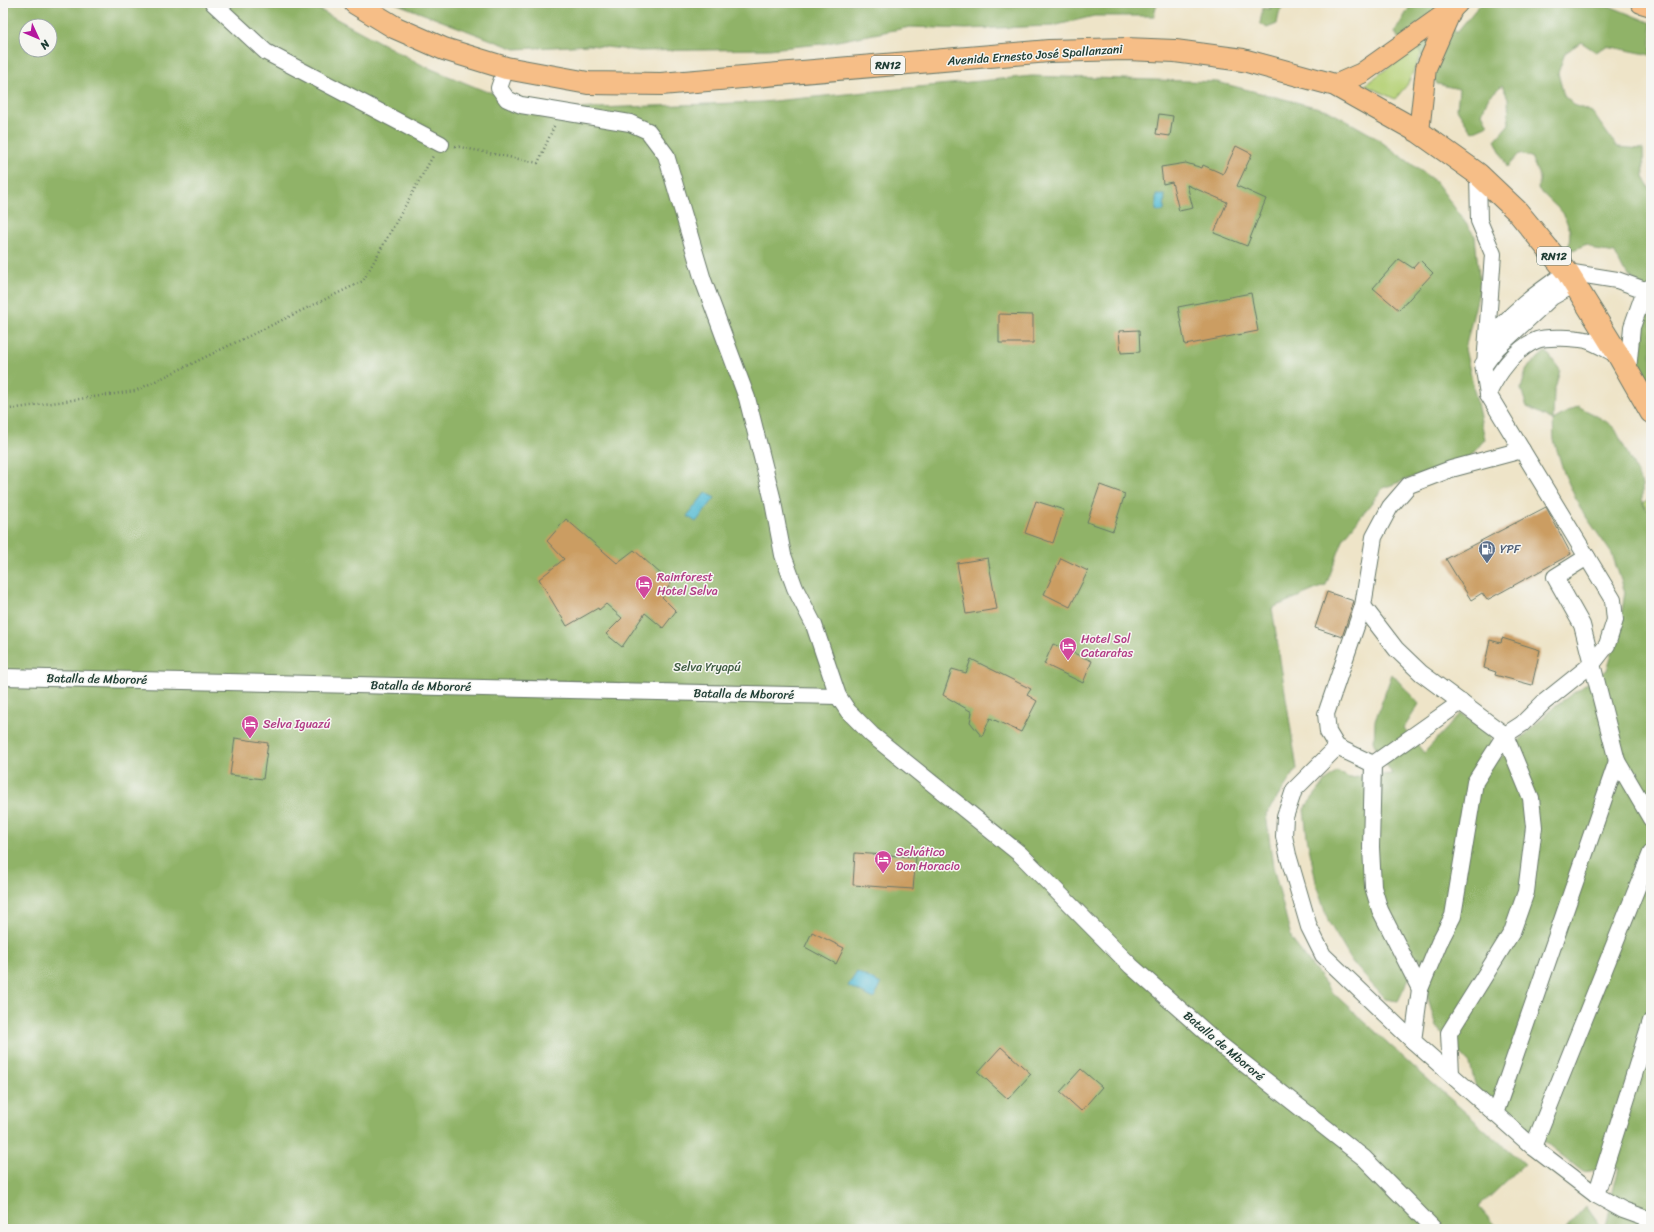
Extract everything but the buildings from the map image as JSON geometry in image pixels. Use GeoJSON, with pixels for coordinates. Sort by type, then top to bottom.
{"type":"FeatureCollection","features":[{"type":"Feature","properties":{"kind":"highway","name":"Avenida Ernesto José Spallanzani"},"geometry":{"type":"LineString","coordinates":[[355,3],[396,28],[444,49],[506,68],[588,83],[661,84],[1049,51],[1126,49],[1175,50],[1243,60],[1335,84],[1419,132],[1478,174],[1517,211],[1571,278],[1624,364],[1651,412]]}},
{"type":"Feature","properties":{"kind":"main road"},"geometry":{"type":"LineString","coordinates":[[1641,3],[1651,6]]}},
{"type":"Feature","properties":{"kind":"main road"},"geometry":{"type":"LineString","coordinates":[[1335,84],[1362,72],[1455,6]]}},
{"type":"Feature","properties":{"kind":"main road"},"geometry":{"type":"LineString","coordinates":[[1419,132],[1426,68],[1455,6]]}},
{"type":"Feature","properties":{"kind":"street"},"geometry":{"type":"LineString","coordinates":[[213,3],[266,52],[441,144]]}},
{"type":"Feature","properties":{"kind":"street","name":"Batalla de Mbororé"},"geometry":{"type":"LineString","coordinates":[[506,68],[499,88],[507,99],[521,106],[630,123],[648,131],[666,155],[703,280],[747,398],[772,497],[783,555],[795,588],[814,625],[838,696],[848,711],[872,735],[1020,854],[1131,966],[1218,1042],[1364,1158],[1434,1229]]}},
{"type":"Feature","properties":{"kind":"street"},"geometry":{"type":"LineString","coordinates":[[1413,1041],[1420,989],[1439,943],[1453,916],[1475,782],[1505,735],[1522,724],[1542,703],[1593,663],[1607,645],[1615,620],[1613,600],[1488,394],[1484,364],[1488,342],[1493,254],[1479,221],[1478,174]]}},
{"type":"Feature","properties":{"kind":"street"},"geometry":{"type":"LineString","coordinates":[[1488,342],[1498,328],[1538,292],[1571,278],[1617,280],[1648,289],[1632,328],[1624,364],[1587,341],[1565,337],[1538,339],[1519,350],[1493,383],[1488,394]]}},
{"type":"Feature","properties":{"kind":"street"},"geometry":{"type":"LineString","coordinates":[[1484,364],[1497,348],[1571,278]]}},
{"type":"Feature","properties":{"kind":"street"},"geometry":{"type":"LineString","coordinates":[[1373,764],[1337,747],[1328,732],[1326,714],[1363,606],[1374,537],[1390,507],[1409,485],[1451,469],[1522,450]]}},
{"type":"Feature","properties":{"kind":"street"},"geometry":{"type":"LineString","coordinates":[[1587,557],[1556,577],[1582,625],[1593,663],[1617,762],[1651,819]]}},
{"type":"Feature","properties":{"kind":"street"},"geometry":{"type":"LineString","coordinates":[[1363,606],[1396,649],[1421,673],[1505,735],[1531,798],[1534,827],[1526,892],[1512,932],[1449,1033],[1451,1074]]}},
{"type":"Feature","properties":{"kind":"street","name":"Batalla de Mbororé"},"geometry":{"type":"LineString","coordinates":[[3,677],[838,696]]}},
{"type":"Feature","properties":{"kind":"street"},"geometry":{"type":"LineString","coordinates":[[1373,764],[1461,702]]}},
{"type":"Feature","properties":{"kind":"street"},"geometry":{"type":"LineString","coordinates":[[1337,747],[1294,790],[1285,816],[1284,836],[1288,855],[1309,927],[1323,955],[1413,1041],[1533,1147],[1596,1195],[1623,1210],[1651,1220]]}},
{"type":"Feature","properties":{"kind":"street"},"geometry":{"type":"LineString","coordinates":[[1495,1114],[1617,762]]}},
{"type":"Feature","properties":{"kind":"street"},"geometry":{"type":"LineString","coordinates":[[1373,764],[1370,847],[1374,887],[1380,910],[1420,989]]}},
{"type":"Feature","properties":{"kind":"street"},"geometry":{"type":"LineString","coordinates":[[1533,1147],[1651,853]]}},
{"type":"Feature","properties":{"kind":"street"},"geometry":{"type":"LineString","coordinates":[[1596,1195],[1651,1021]]}},
{"type":"Feature","properties":{"kind":"path"},"geometry":{"type":"LineString","coordinates":[[3,410],[135,390],[363,281],[441,144],[538,163],[560,111]]}},
{"type":"Feature","properties":{"kind":"green space","name":"Selva Yryapú"},"geometry":{"type":"Polygon","coordinates":[[[3,3],[307,3],[424,66],[485,91],[570,109],[763,102],[1032,76],[1217,82],[1327,110],[1372,135],[1436,182],[1475,236],[1480,287],[1465,349],[1485,439],[1470,457],[1383,488],[1344,538],[1326,585],[1272,608],[1297,769],[1266,814],[1273,867],[1292,940],[1331,991],[1524,1164],[1479,1207],[1498,1229],[3,1229],[3,3]]]}},
{"type":"Feature","properties":{"kind":"green space"},"geometry":{"type":"Polygon","coordinates":[[[395,3],[1157,3],[1154,16],[1094,16],[1053,26],[966,29],[910,27],[822,44],[769,49],[639,51],[589,45],[515,49],[395,3]]]}},
{"type":"Feature","properties":{"kind":"green space"},"geometry":{"type":"Polygon","coordinates":[[[1267,3],[1286,3],[1279,13],[1277,24],[1267,28],[1260,23],[1263,8],[1271,9],[1267,3]]]}},
{"type":"Feature","properties":{"kind":"green space"},"geometry":{"type":"Polygon","coordinates":[[[1412,3],[1438,3],[1456,33],[1481,3],[1602,3],[1651,23],[1651,56],[1607,46],[1596,52],[1581,42],[1565,53],[1558,73],[1564,96],[1574,105],[1592,112],[1617,147],[1643,149],[1644,176],[1651,192],[1651,295],[1624,271],[1615,253],[1596,250],[1587,244],[1573,250],[1569,246],[1570,230],[1563,213],[1538,189],[1540,178],[1531,157],[1519,154],[1507,167],[1495,140],[1509,124],[1508,98],[1502,85],[1488,98],[1482,113],[1488,125],[1472,132],[1457,109],[1459,89],[1437,84],[1413,38],[1403,47],[1395,32],[1412,3]]]}},
{"type":"Feature","properties":{"kind":"green space"},"geometry":{"type":"Polygon","coordinates":[[[1432,32],[1407,85],[1395,99],[1365,85],[1397,61],[1432,32]]]}},
{"type":"Feature","properties":{"kind":"green space"},"geometry":{"type":"Polygon","coordinates":[[[1651,295],[1651,395],[1643,384],[1638,362],[1651,295]]]}},
{"type":"Feature","properties":{"kind":"green space"},"geometry":{"type":"Polygon","coordinates":[[[1546,351],[1560,370],[1554,392],[1553,420],[1527,407],[1521,389],[1527,368],[1546,351]]]}},
{"type":"Feature","properties":{"kind":"green space"},"geometry":{"type":"Polygon","coordinates":[[[1578,406],[1612,426],[1615,429],[1641,481],[1643,504],[1647,510],[1651,512],[1651,1229],[1604,1229],[1619,1167],[1583,1172],[1476,1088],[1470,1064],[1436,1027],[1428,998],[1420,956],[1398,1001],[1385,999],[1353,963],[1328,921],[1317,887],[1307,837],[1304,809],[1324,783],[1337,771],[1349,778],[1392,774],[1374,744],[1375,721],[1392,674],[1419,704],[1404,728],[1424,753],[1461,713],[1489,733],[1499,760],[1556,705],[1607,670],[1619,630],[1625,592],[1612,554],[1580,508],[1564,473],[1554,440],[1553,420],[1578,406]]]}},
{"type":"Feature","properties":{"kind":"green space"},"geometry":{"type":"Polygon","coordinates":[[[1651,498],[1651,512],[1648,511],[1642,503],[1651,498]]]}},
{"type":"Feature","properties":{"kind":"green space"},"geometry":{"type":"Polygon","coordinates":[[[1586,1206],[1602,1229],[1565,1229],[1586,1206]]]}},
{"type":"Feature","properties":{"kind":"water"},"geometry":{"type":"Polygon","coordinates":[[[1156,195],[1165,195],[1164,211],[1156,211],[1156,195]]]}},
{"type":"Feature","properties":{"kind":"water"},"geometry":{"type":"Polygon","coordinates":[[[706,492],[715,498],[696,522],[687,516],[706,492]]]}},
{"type":"Feature","properties":{"kind":"water"},"geometry":{"type":"Polygon","coordinates":[[[857,972],[881,984],[874,999],[848,986],[857,972]]]}},
{"type":"Feature","properties":{"kind":"place","name":"YPF"},"geometry":{"type":"Point","coordinates":[1487,564]}},
{"type":"Feature","properties":{"kind":"place","name":"Rainforest Hotel Selva"},"geometry":{"type":"Point","coordinates":[644,599]}},
{"type":"Feature","properties":{"kind":"place","name":"Hotel Sol Cataratas"},"geometry":{"type":"Point","coordinates":[1068,661]}},
{"type":"Feature","properties":{"kind":"place","name":"Selva Iguazú"},"geometry":{"type":"Point","coordinates":[250,739]}},
{"type":"Feature","properties":{"kind":"place","name":"Selvático Don Horacio"},"geometry":{"type":"Point","coordinates":[883,874]}}]}
